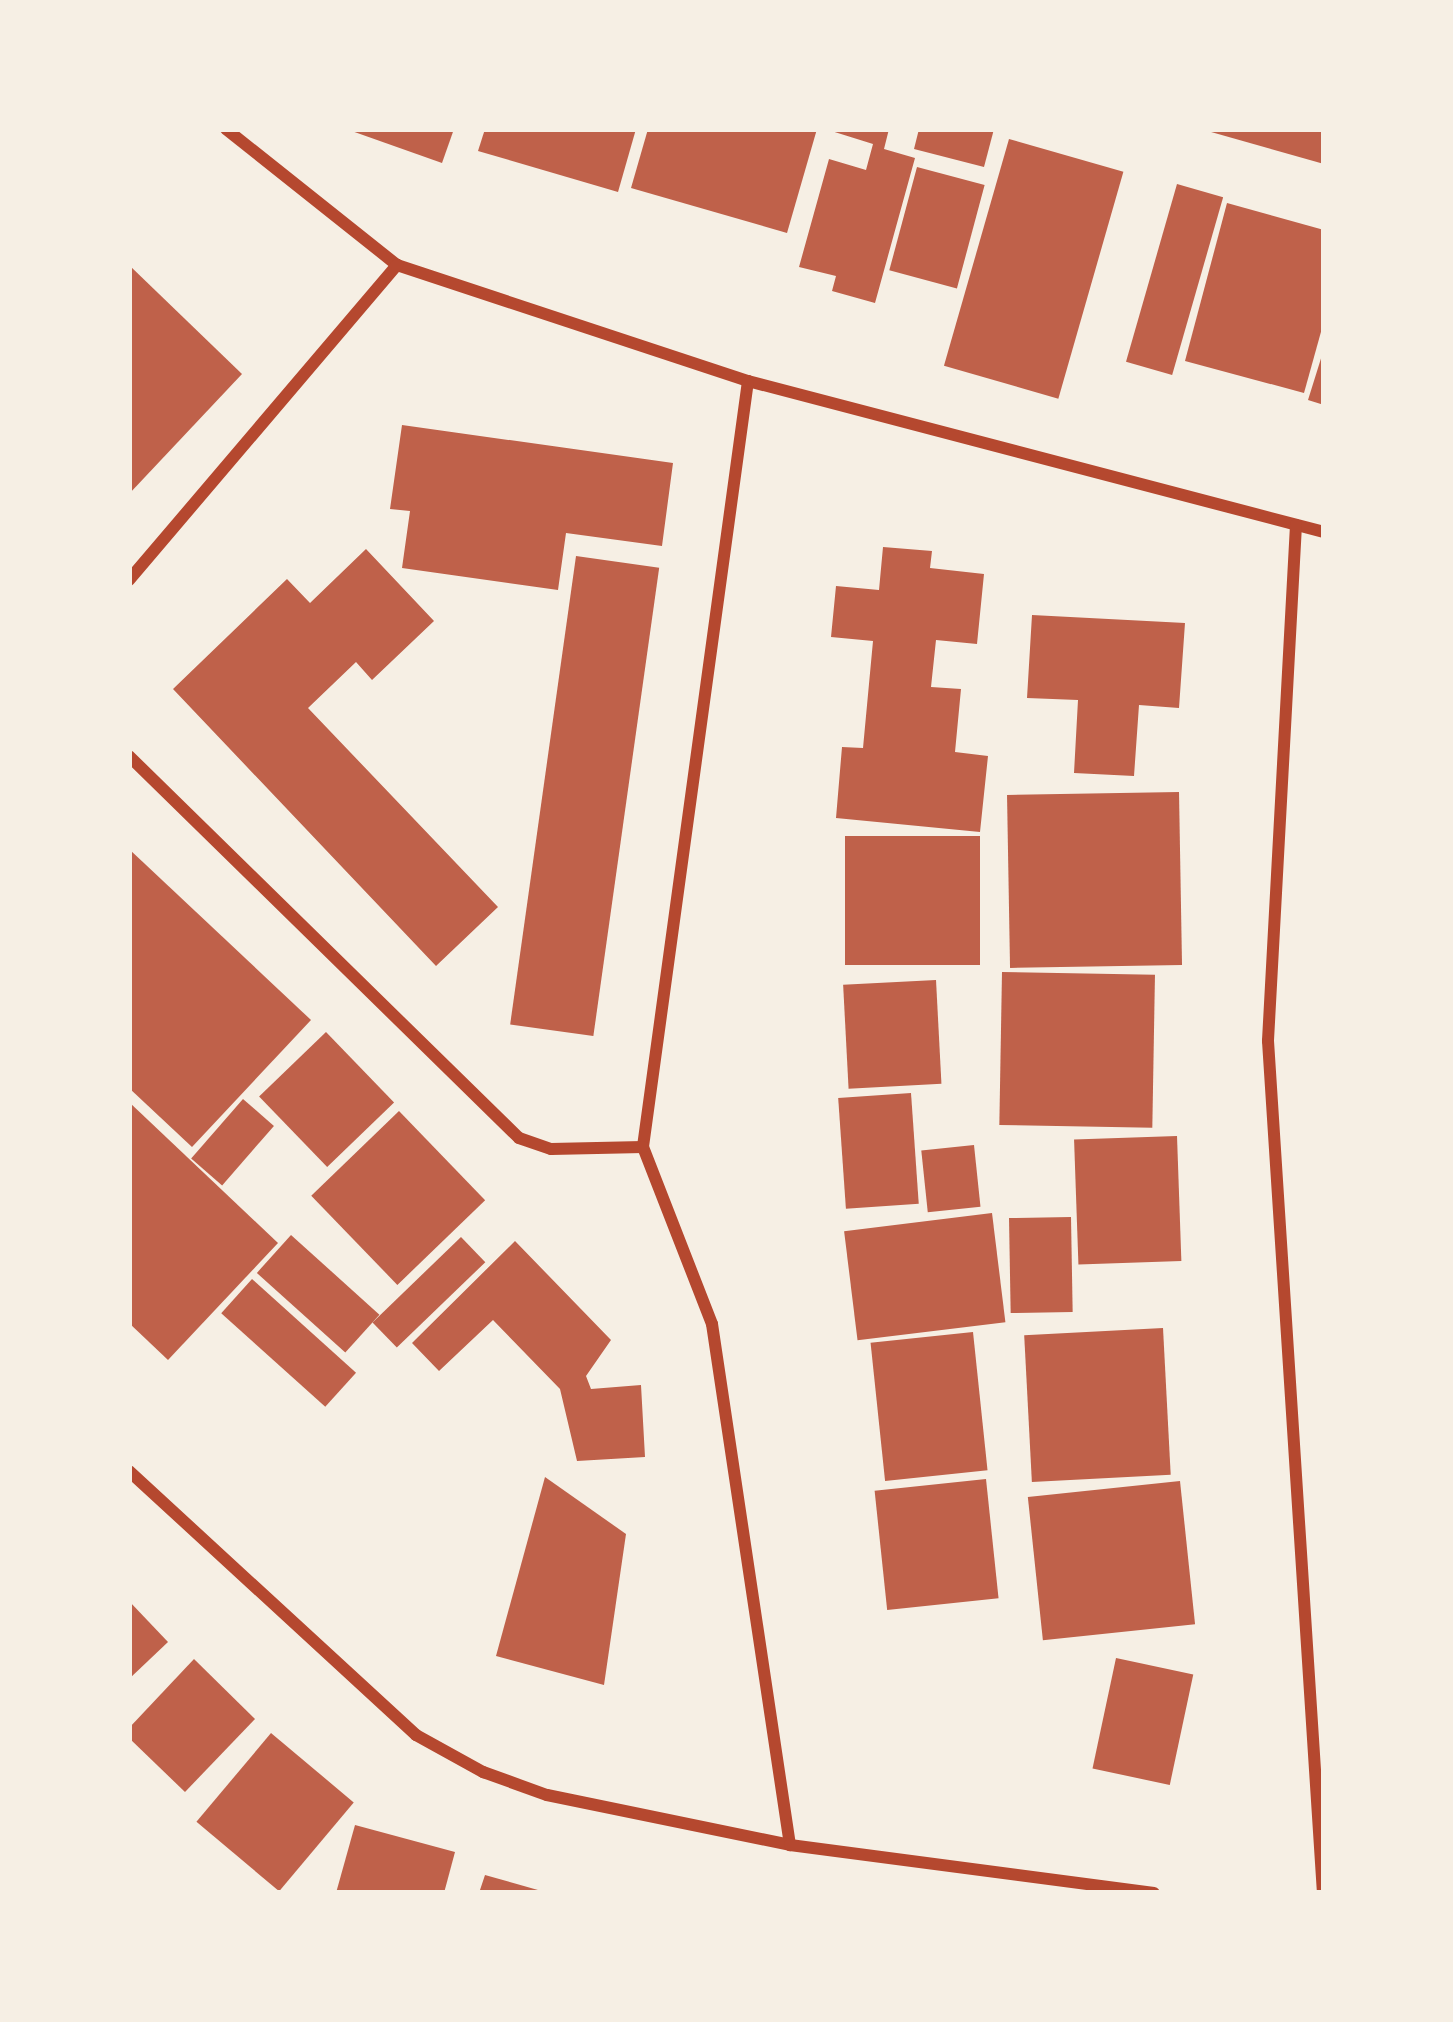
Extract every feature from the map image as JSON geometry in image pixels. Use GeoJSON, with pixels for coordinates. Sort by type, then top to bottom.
{"type":"FeatureCollection","features":[{"type":"Feature","properties":{"kind":"street"},"geometry":{"type":"LineString","coordinates":[[226,129],[398,265],[748,381],[1324,532]]}},
{"type":"Feature","properties":{"kind":"street"},"geometry":{"type":"LineString","coordinates":[[129,580],[398,265]]}},
{"type":"Feature","properties":{"kind":"street"},"geometry":{"type":"LineString","coordinates":[[748,381],[643,1147],[712,1324],[790,1845]]}},
{"type":"Feature","properties":{"kind":"street"},"geometry":{"type":"LineString","coordinates":[[1296,525],[1268,1041],[1323,1893]]}},
{"type":"Feature","properties":{"kind":"street"},"geometry":{"type":"LineString","coordinates":[[129,756],[518,1138],[550,1149],[643,1147]]}},
{"type":"Feature","properties":{"kind":"street"},"geometry":{"type":"LineString","coordinates":[[129,1472],[416,1735],[547,1795],[790,1845],[1154,1893]]}},
{"type":"Feature","properties":{"kind":"building"},"geometry":{"type":"Polygon","coordinates":[[[346,129],[454,129],[442,163],[346,129]]]}},
{"type":"Feature","properties":{"kind":"building"},"geometry":{"type":"Polygon","coordinates":[[[485,129],[636,129],[618,192],[478,151],[485,129]]]}},
{"type":"Feature","properties":{"kind":"building"},"geometry":{"type":"Polygon","coordinates":[[[648,129],[817,129],[787,233],[631,188],[648,129]]]}},
{"type":"Feature","properties":{"kind":"building"},"geometry":{"type":"Polygon","coordinates":[[[825,129],[889,129],[884,149],[915,158],[875,303],[832,291],[836,276],[799,267],[829,159],[866,170],[873,144],[825,129]]]}},
{"type":"Feature","properties":{"kind":"building"},"geometry":{"type":"Polygon","coordinates":[[[919,129],[994,129],[984,167],[914,149],[919,129]]]}},
{"type":"Feature","properties":{"kind":"building"},"geometry":{"type":"Polygon","coordinates":[[[1324,129],[1324,164],[1204,130],[1324,129]]]}},
{"type":"Feature","properties":{"kind":"building"},"geometry":{"type":"Polygon","coordinates":[[[1009,139],[1123,172],[1058,399],[944,366],[1009,139]]]}},
{"type":"Feature","properties":{"kind":"building"},"geometry":{"type":"Polygon","coordinates":[[[917,167],[985,185],[957,288],[889,270],[917,167]]]}},
{"type":"Feature","properties":{"kind":"building"},"geometry":{"type":"Polygon","coordinates":[[[1177,184],[1223,197],[1172,375],[1126,362],[1177,184]]]}},
{"type":"Feature","properties":{"kind":"building"},"geometry":{"type":"Polygon","coordinates":[[[1227,203],[1324,230],[1324,321],[1304,393],[1185,361],[1227,203]]]}},
{"type":"Feature","properties":{"kind":"building"},"geometry":{"type":"Polygon","coordinates":[[[129,265],[242,374],[129,494],[129,265]]]}},
{"type":"Feature","properties":{"kind":"building"},"geometry":{"type":"Polygon","coordinates":[[[1324,352],[1324,405],[1308,400],[1324,352]]]}},
{"type":"Feature","properties":{"kind":"building"},"geometry":{"type":"Polygon","coordinates":[[[402,425],[673,463],[662,546],[566,533],[558,590],[402,568],[410,511],[390,509],[402,425]]]}},
{"type":"Feature","properties":{"kind":"building"},"geometry":{"type":"Polygon","coordinates":[[[883,547],[932,551],[930,568],[984,574],[977,644],[936,640],[931,687],[961,689],[955,752],[988,756],[980,832],[836,818],[842,747],[863,748],[873,641],[831,637],[836,586],[879,590],[883,547]]]}},
{"type":"Feature","properties":{"kind":"building"},"geometry":{"type":"Polygon","coordinates":[[[366,549],[434,621],[372,680],[356,662],[308,708],[498,907],[436,966],[173,689],[287,579],[310,603],[366,549]]]}},
{"type":"Feature","properties":{"kind":"building"},"geometry":{"type":"Polygon","coordinates":[[[576,556],[659,568],[593,1036],[510,1024],[576,556]]]}},
{"type":"Feature","properties":{"kind":"building"},"geometry":{"type":"Polygon","coordinates":[[[1032,615],[1185,623],[1179,708],[1139,705],[1134,776],[1074,773],[1078,700],[1027,698],[1032,615]]]}},
{"type":"Feature","properties":{"kind":"building"},"geometry":{"type":"Polygon","coordinates":[[[1179,792],[1182,965],[1010,968],[1007,795],[1179,792]]]}},
{"type":"Feature","properties":{"kind":"building"},"geometry":{"type":"Polygon","coordinates":[[[845,836],[980,836],[980,965],[845,965],[845,836]]]}},
{"type":"Feature","properties":{"kind":"building"},"geometry":{"type":"Polygon","coordinates":[[[129,849],[311,1020],[192,1147],[129,1088],[129,849]]]}},
{"type":"Feature","properties":{"kind":"building"},"geometry":{"type":"Polygon","coordinates":[[[1002,972],[1155,975],[1152,1128],[999,1125],[1002,972]]]}},
{"type":"Feature","properties":{"kind":"building"},"geometry":{"type":"Polygon","coordinates":[[[936,980],[941,1084],[849,1089],[843,985],[936,980]]]}},
{"type":"Feature","properties":{"kind":"building"},"geometry":{"type":"Polygon","coordinates":[[[326,1032],[394,1102],[327,1167],[259,1097],[326,1032]]]}},
{"type":"Feature","properties":{"kind":"building"},"geometry":{"type":"Polygon","coordinates":[[[911,1093],[919,1204],[846,1209],[838,1098],[911,1093]]]}},
{"type":"Feature","properties":{"kind":"building"},"geometry":{"type":"Polygon","coordinates":[[[243,1099],[274,1126],[222,1186],[191,1159],[243,1099]]]}},
{"type":"Feature","properties":{"kind":"building"},"geometry":{"type":"Polygon","coordinates":[[[129,1102],[278,1243],[168,1360],[129,1323],[129,1102]]]}},
{"type":"Feature","properties":{"kind":"building"},"geometry":{"type":"Polygon","coordinates":[[[399,1111],[485,1200],[397,1285],[311,1196],[399,1111]]]}},
{"type":"Feature","properties":{"kind":"building"},"geometry":{"type":"Polygon","coordinates":[[[1177,1136],[1181,1261],[1078,1265],[1074,1140],[1177,1136]]]}},
{"type":"Feature","properties":{"kind":"building"},"geometry":{"type":"Polygon","coordinates":[[[974,1145],[980,1207],[928,1212],[921,1151],[974,1145]]]}},
{"type":"Feature","properties":{"kind":"building"},"geometry":{"type":"Polygon","coordinates":[[[992,1213],[1005,1322],[858,1340],[844,1231],[992,1213]]]}},
{"type":"Feature","properties":{"kind":"building"},"geometry":{"type":"Polygon","coordinates":[[[1071,1217],[1073,1312],[1011,1313],[1009,1218],[1071,1217]]]}},
{"type":"Feature","properties":{"kind":"building"},"geometry":{"type":"Polygon","coordinates":[[[291,1235],[379,1315],[345,1353],[257,1273],[291,1235]]]}},
{"type":"Feature","properties":{"kind":"building"},"geometry":{"type":"Polygon","coordinates":[[[461,1237],[485,1262],[397,1348],[373,1322],[461,1237]]]}},
{"type":"Feature","properties":{"kind":"building"},"geometry":{"type":"Polygon","coordinates":[[[515,1241],[611,1340],[586,1376],[591,1389],[641,1385],[645,1457],[577,1461],[560,1389],[493,1320],[439,1371],[412,1343],[515,1241]]]}},
{"type":"Feature","properties":{"kind":"building"},"geometry":{"type":"Polygon","coordinates":[[[252,1279],[356,1373],[325,1407],[221,1313],[252,1279]]]}},
{"type":"Feature","properties":{"kind":"building"},"geometry":{"type":"Polygon","coordinates":[[[1163,1328],[1171,1475],[1032,1482],[1024,1335],[1163,1328]]]}},
{"type":"Feature","properties":{"kind":"building"},"geometry":{"type":"Polygon","coordinates":[[[973,1332],[988,1470],[885,1481],[871,1343],[973,1332]]]}},
{"type":"Feature","properties":{"kind":"building"},"geometry":{"type":"Polygon","coordinates":[[[545,1477],[626,1534],[604,1685],[496,1656],[545,1477]]]}},
{"type":"Feature","properties":{"kind":"building"},"geometry":{"type":"Polygon","coordinates":[[[986,1479],[999,1598],[887,1610],[875,1491],[986,1479]]]}},
{"type":"Feature","properties":{"kind":"building"},"geometry":{"type":"Polygon","coordinates":[[[1180,1481],[1195,1624],[1043,1640],[1028,1497],[1180,1481]]]}},
{"type":"Feature","properties":{"kind":"building"},"geometry":{"type":"Polygon","coordinates":[[[129,1601],[168,1642],[129,1679],[129,1601]]]}},
{"type":"Feature","properties":{"kind":"building"},"geometry":{"type":"Polygon","coordinates":[[[1116,1658],[1193,1674],[1170,1785],[1093,1769],[1116,1658]]]}},
{"type":"Feature","properties":{"kind":"building"},"geometry":{"type":"Polygon","coordinates":[[[194,1659],[255,1719],[185,1792],[129,1738],[129,1728],[194,1659]]]}},
{"type":"Feature","properties":{"kind":"building"},"geometry":{"type":"Polygon","coordinates":[[[271,1733],[354,1802],[279,1891],[196,1822],[271,1733]]]}},
{"type":"Feature","properties":{"kind":"building"},"geometry":{"type":"Polygon","coordinates":[[[355,1825],[455,1852],[444,1893],[336,1893],[355,1825]]]}},
{"type":"Feature","properties":{"kind":"building"},"geometry":{"type":"Polygon","coordinates":[[[485,1875],[545,1892],[545,1893],[479,1893],[485,1875]]]}}]}
